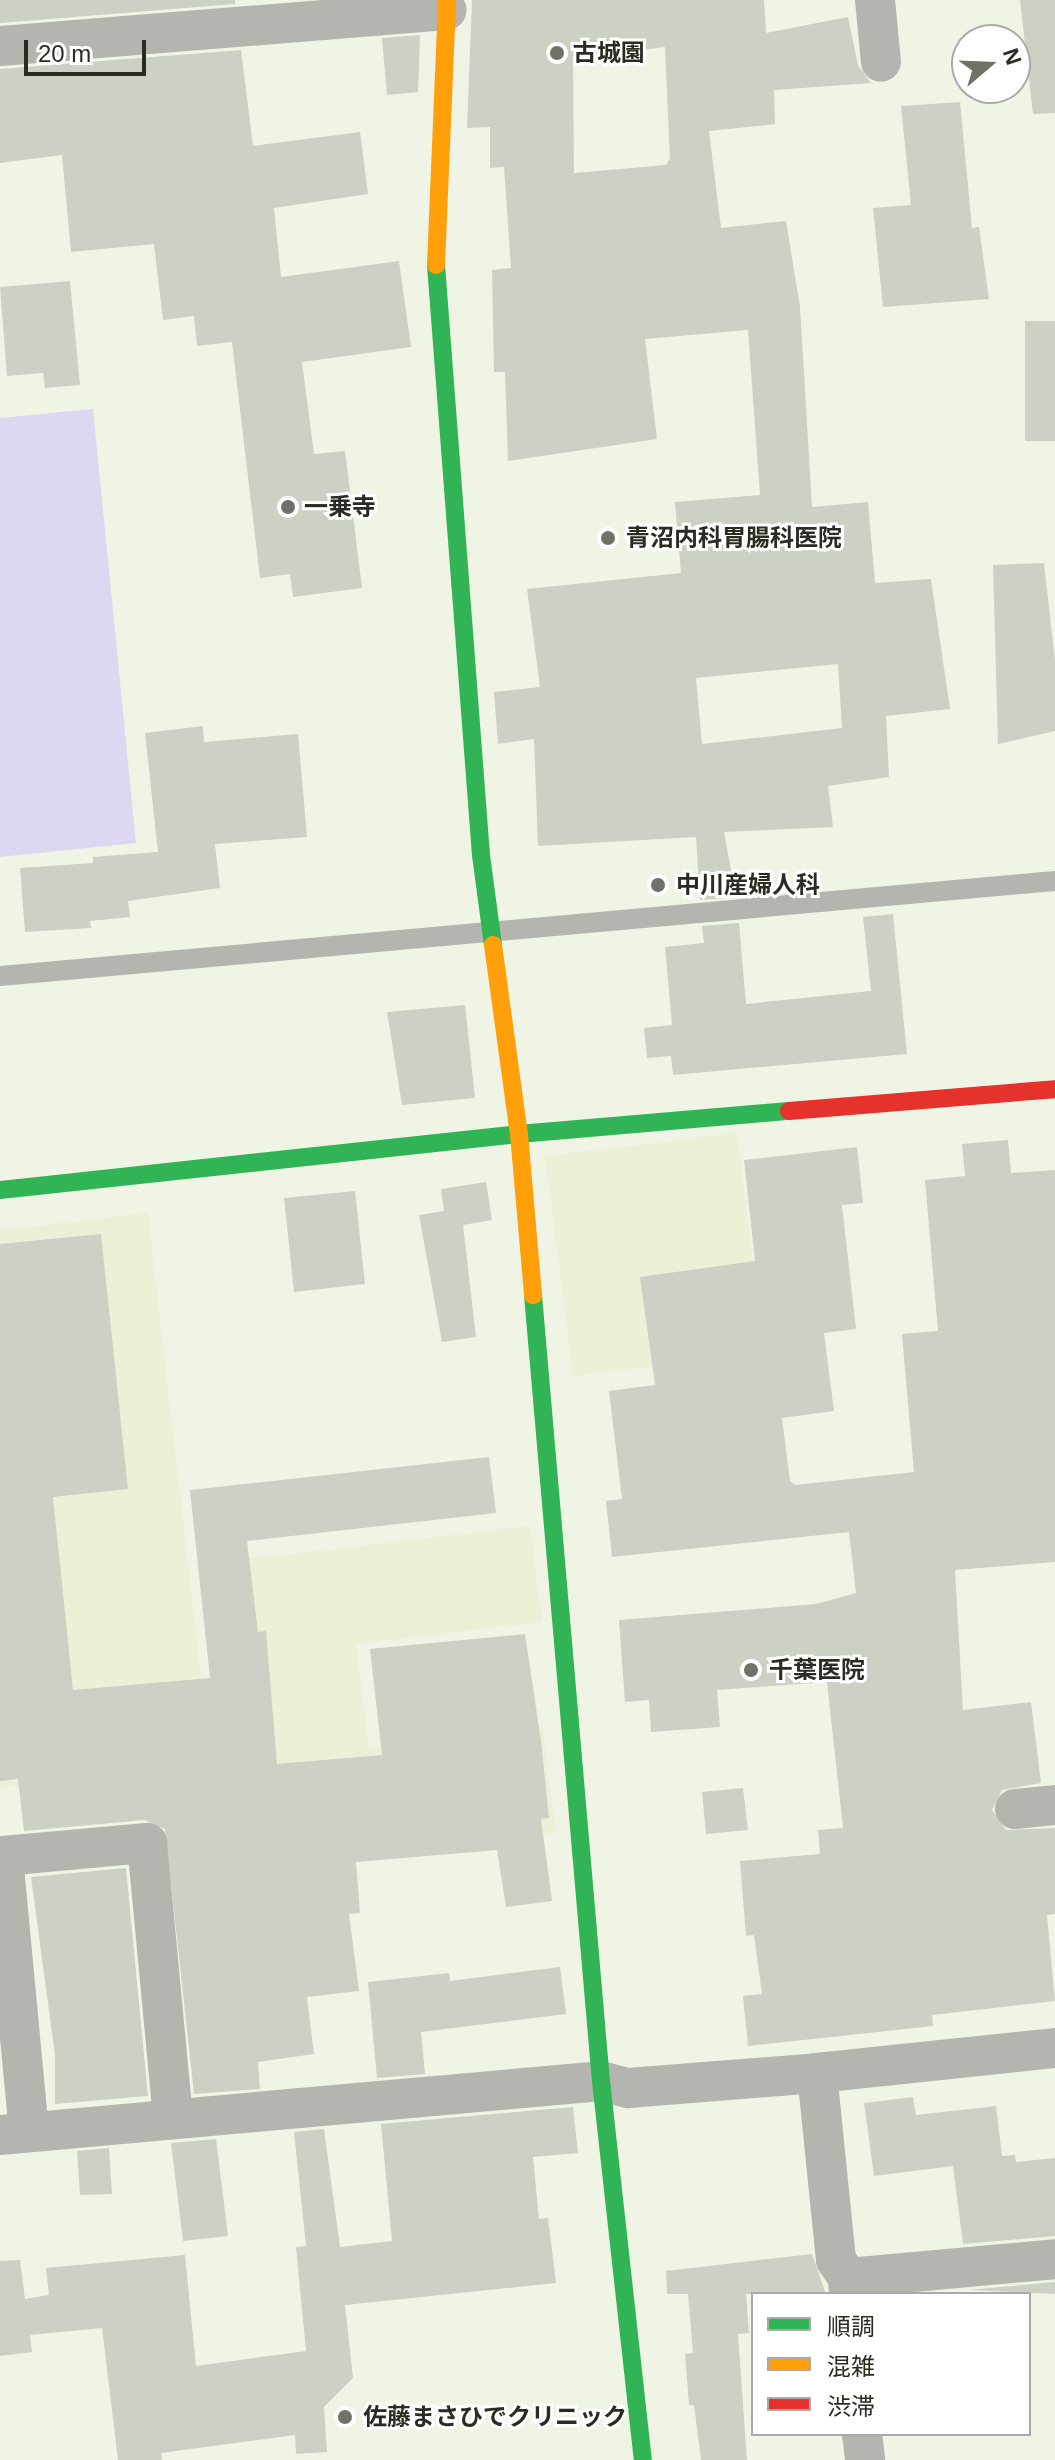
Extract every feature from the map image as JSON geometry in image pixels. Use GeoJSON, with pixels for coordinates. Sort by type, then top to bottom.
{"type":"FeatureCollection","features":[{"type":"Feature","properties":{"kind":"street"},"geometry":{"type":"LineString","coordinates":[[875,0],[881,62]]}},
{"type":"Feature","properties":{"kind":"street"},"geometry":{"type":"LineString","coordinates":[[0,46],[447,5],[436,259],[481,855],[519,1134],[601,2081],[643,2460]]}},
{"type":"Feature","properties":{"kind":"street"},"geometry":{"type":"LineString","coordinates":[[0,1190],[519,1134],[1055,1089]]}},
{"type":"Feature","properties":{"kind":"street"},"geometry":{"type":"LineString","coordinates":[[1015,1809],[1055,1805]]}},
{"type":"Feature","properties":{"kind":"street"},"geometry":{"type":"LineString","coordinates":[[173,2119],[147,1843],[3,1856],[15,2134],[601,2081],[628,2088],[817,2073],[1055,2048]]}},
{"type":"Feature","properties":{"kind":"street"},"geometry":{"type":"LineString","coordinates":[[817,2073],[836,2260],[848,2286],[1055,2259]]}},
{"type":"Feature","properties":{"kind":"street"},"geometry":{"type":"LineString","coordinates":[[862,2436],[865,2460]]}},
{"type":"Feature","properties":{"kind":"lane"},"geometry":{"type":"LineString","coordinates":[[0,976],[1055,881]]}},
{"type":"Feature","properties":{"kind":"shaded area"},"geometry":{"type":"Polygon","coordinates":[[[93,409],[136,843],[0,857],[0,418],[93,409]]]}},
{"type":"Feature","properties":{"kind":"shaded area"},"geometry":{"type":"Polygon","coordinates":[[[737,1133],[765,1353],[573,1376],[545,1156],[737,1133]]]}},
{"type":"Feature","properties":{"kind":"shaded area"},"geometry":{"type":"Polygon","coordinates":[[[148,1213],[211,1764],[0,1788],[0,1230],[148,1213]]]}},
{"type":"Feature","properties":{"kind":"shaded area"},"geometry":{"type":"Polygon","coordinates":[[[530,1526],[542,1622],[356,1644],[369,1747],[543,1727],[556,1833],[234,1871],[197,1565],[530,1526]]]}},
{"type":"Feature","properties":{"kind":"building"},"geometry":{"type":"Polygon","coordinates":[[[0,0],[235,0],[235,4],[0,23],[0,0]]]}},
{"type":"Feature","properties":{"kind":"building"},"geometry":{"type":"Polygon","coordinates":[[[472,0],[764,0],[766,33],[848,17],[858,65],[871,83],[774,90],[775,124],[709,131],[721,228],[786,221],[800,307],[812,507],[868,502],[875,583],[931,579],[950,709],[886,716],[889,777],[828,786],[833,827],[724,832],[736,897],[700,900],[696,837],[538,846],[534,739],[498,744],[494,692],[540,687],[527,589],[681,573],[675,502],[760,495],[748,330],[645,339],[657,439],[508,461],[505,372],[494,372],[492,270],[511,268],[504,167],[490,168],[490,127],[467,128],[472,0]],[[665,47],[573,58],[574,173],[666,165],[670,159],[665,47]],[[838,664],[696,678],[702,744],[842,728],[838,664]]]}},
{"type":"Feature","properties":{"kind":"building"},"geometry":{"type":"Polygon","coordinates":[[[1020,0],[1055,0],[1055,113],[1033,114],[1031,24],[1023,24],[1020,0]]]}},
{"type":"Feature","properties":{"kind":"building"},"geometry":{"type":"Polygon","coordinates":[[[420,35],[418,92],[387,95],[382,38],[420,35]]]}},
{"type":"Feature","properties":{"kind":"building"},"geometry":{"type":"Polygon","coordinates":[[[241,50],[253,146],[360,132],[368,194],[274,208],[281,277],[399,261],[411,347],[302,362],[314,454],[345,451],[362,588],[293,597],[290,574],[260,578],[232,342],[197,346],[194,316],[163,320],[154,244],[71,252],[62,155],[0,163],[0,69],[241,50]]]}},
{"type":"Feature","properties":{"kind":"building"},"geometry":{"type":"Polygon","coordinates":[[[960,104],[972,228],[979,227],[989,299],[883,307],[873,208],[911,205],[901,106],[960,104]]]}},
{"type":"Feature","properties":{"kind":"building"},"geometry":{"type":"Polygon","coordinates":[[[70,281],[80,385],[45,388],[43,373],[7,376],[0,287],[70,281]]]}},
{"type":"Feature","properties":{"kind":"building"},"geometry":{"type":"Polygon","coordinates":[[[1025,321],[1055,321],[1055,441],[1025,441],[1025,321]]]}},
{"type":"Feature","properties":{"kind":"building"},"geometry":{"type":"Polygon","coordinates":[[[1044,563],[1055,660],[1055,731],[998,744],[993,565],[1044,563]]]}},
{"type":"Feature","properties":{"kind":"building"},"geometry":{"type":"Polygon","coordinates":[[[203,726],[204,742],[298,734],[307,837],[215,844],[220,888],[128,901],[130,917],[90,921],[91,928],[25,932],[20,868],[93,863],[93,857],[158,852],[145,733],[203,726]]]}},
{"type":"Feature","properties":{"kind":"building"},"geometry":{"type":"Polygon","coordinates":[[[893,914],[907,1054],[673,1075],[671,1056],[647,1058],[644,1028],[672,1025],[665,947],[704,943],[702,926],[739,923],[746,1004],[871,991],[863,917],[893,914]]]}},
{"type":"Feature","properties":{"kind":"building"},"geometry":{"type":"Polygon","coordinates":[[[465,1005],[475,1098],[402,1105],[387,1012],[465,1005]]]}},
{"type":"Feature","properties":{"kind":"building"},"geometry":{"type":"Polygon","coordinates":[[[1008,1140],[1011,1173],[1055,1170],[1055,1562],[955,1570],[963,1710],[1031,1702],[1041,1783],[1002,1790],[992,1810],[1006,1830],[1055,1828],[1055,1914],[1047,1915],[1055,2001],[932,2015],[933,2026],[748,2046],[743,1996],[762,1994],[754,1935],[746,1936],[740,1861],[820,1854],[818,1830],[843,1828],[827,1682],[717,1690],[720,1727],[651,1732],[649,1700],[625,1702],[619,1620],[816,1604],[856,1593],[849,1532],[612,1557],[606,1501],[622,1499],[609,1391],[655,1385],[640,1277],[755,1261],[744,1160],[857,1147],[863,1203],[842,1205],[856,1329],[824,1333],[834,1411],[782,1418],[790,1481],[795,1485],[914,1472],[902,1334],[938,1331],[925,1180],[965,1176],[962,1144],[1008,1140]]]}},
{"type":"Feature","properties":{"kind":"building"},"geometry":{"type":"Polygon","coordinates":[[[486,1182],[492,1220],[463,1225],[476,1337],[442,1342],[419,1215],[444,1211],[441,1189],[486,1182]]]}},
{"type":"Feature","properties":{"kind":"building"},"geometry":{"type":"Polygon","coordinates":[[[355,1191],[365,1284],[294,1292],[284,1198],[355,1191]]]}},
{"type":"Feature","properties":{"kind":"building"},"geometry":{"type":"Polygon","coordinates":[[[101,1234],[128,1489],[53,1497],[73,1690],[210,1678],[190,1490],[489,1457],[496,1513],[247,1541],[258,1632],[266,1631],[277,1764],[382,1755],[370,1649],[525,1634],[549,1818],[541,1819],[552,1901],[506,1907],[497,1850],[356,1862],[360,1913],[349,1914],[359,1991],[307,1997],[314,2054],[258,2062],[260,2089],[194,2094],[165,1829],[145,1820],[24,1831],[18,1779],[0,1781],[0,1244],[101,1234]]]}},
{"type":"Feature","properties":{"kind":"building"},"geometry":{"type":"Polygon","coordinates":[[[743,1788],[748,1830],[706,1834],[702,1792],[743,1788]]]}},
{"type":"Feature","properties":{"kind":"building"},"geometry":{"type":"Polygon","coordinates":[[[126,1868],[148,2096],[55,2104],[55,2055],[31,1877],[126,1868]]]}},
{"type":"Feature","properties":{"kind":"building"},"geometry":{"type":"Polygon","coordinates":[[[560,1967],[566,2014],[421,2032],[425,2074],[377,2078],[368,1982],[449,1973],[450,1981],[560,1967]]]}},
{"type":"Feature","properties":{"kind":"building"},"geometry":{"type":"Polygon","coordinates":[[[913,2097],[916,2115],[996,2106],[1002,2156],[1015,2155],[1016,2162],[1055,2158],[1055,2236],[963,2244],[953,2166],[874,2176],[864,2103],[913,2097]]]}},
{"type":"Feature","properties":{"kind":"building"},"geometry":{"type":"Polygon","coordinates":[[[573,2107],[578,2153],[533,2157],[539,2219],[548,2218],[556,2283],[345,2305],[353,2378],[324,2407],[327,2452],[296,2454],[295,2435],[161,2453],[162,2460],[118,2460],[102,2328],[30,2335],[32,2352],[0,2356],[0,2261],[20,2260],[25,2299],[49,2295],[46,2268],[185,2255],[196,2366],[306,2351],[296,2247],[306,2246],[294,2132],[324,2129],[340,2247],[392,2241],[381,2124],[573,2107]]]}},
{"type":"Feature","properties":{"kind":"building"},"geometry":{"type":"Polygon","coordinates":[[[216,2139],[228,2236],[183,2241],[171,2143],[216,2139]]]}},
{"type":"Feature","properties":{"kind":"building"},"geometry":{"type":"Polygon","coordinates":[[[109,2148],[112,2194],[80,2195],[77,2151],[109,2148]]]}},
{"type":"Feature","properties":{"kind":"building"},"geometry":{"type":"Polygon","coordinates":[[[812,2254],[825,2292],[746,2294],[749,2333],[738,2334],[747,2460],[701,2460],[694,2405],[689,2405],[685,2354],[693,2353],[688,2294],[667,2294],[666,2271],[812,2254]]]}},
{"type":"Feature","properties":{"kind":"building"},"geometry":{"type":"Polygon","coordinates":[[[1055,2282],[1055,2294],[968,2290],[1055,2282]]]}},
{"type":"Feature","properties":{"kind":"traffic: fast"},"geometry":{"type":"LineString","coordinates":[[436,265],[481,855],[493,945]]}},
{"type":"Feature","properties":{"kind":"traffic: fast"},"geometry":{"type":"LineString","coordinates":[[0,1190],[519,1134],[789,1111]]}},
{"type":"Feature","properties":{"kind":"traffic: fast"},"geometry":{"type":"LineString","coordinates":[[533,1295],[601,2081],[643,2460]]}},
{"type":"Feature","properties":{"kind":"traffic: slow"},"geometry":{"type":"LineString","coordinates":[[436,265],[447,0]]}},
{"type":"Feature","properties":{"kind":"traffic: slow"},"geometry":{"type":"LineString","coordinates":[[493,945],[519,1134],[533,1295]]}},
{"type":"Feature","properties":{"kind":"traffic: jam"},"geometry":{"type":"LineString","coordinates":[[789,1111],[1055,1089]]}},
{"type":"Feature","properties":{"kind":"place","name":"古城園"},"geometry":{"type":"Point","coordinates":[557,53]}},
{"type":"Feature","properties":{"kind":"place","name":"一乗寺"},"geometry":{"type":"Point","coordinates":[288,507]}},
{"type":"Feature","properties":{"kind":"place","name":"青沼内科胃腸科医院"},"geometry":{"type":"Point","coordinates":[608,538]}},
{"type":"Feature","properties":{"kind":"place","name":"中川産婦人科"},"geometry":{"type":"Point","coordinates":[658,885]}},
{"type":"Feature","properties":{"kind":"place","name":"千葉医院"},"geometry":{"type":"Point","coordinates":[751,1670]}},
{"type":"Feature","properties":{"kind":"place","name":"佐藤まさひでクリニック"},"geometry":{"type":"Point","coordinates":[345,2417]}}]}
